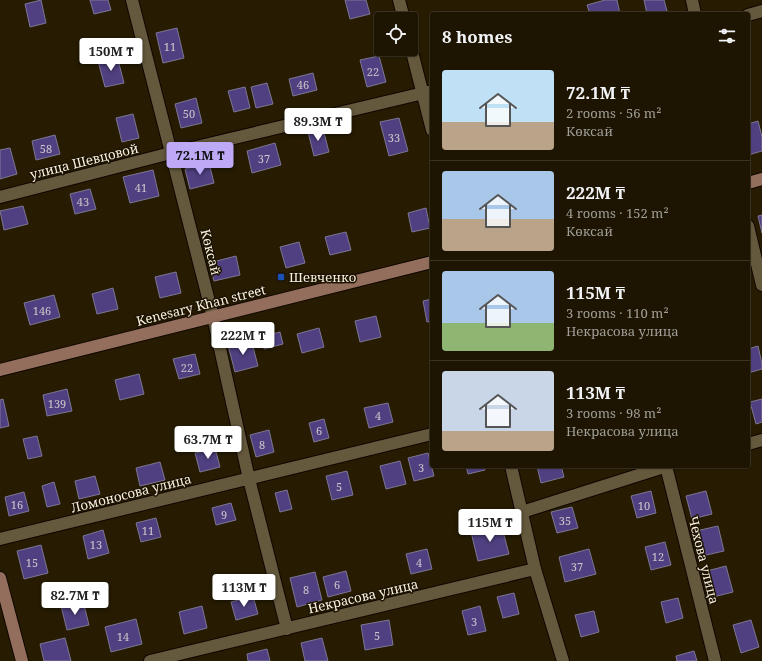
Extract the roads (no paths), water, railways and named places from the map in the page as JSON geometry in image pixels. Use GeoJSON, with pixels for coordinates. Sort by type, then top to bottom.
{"type":"FeatureCollection","features":[{"type":"Feature","properties":{"kind":"main road"},"geometry":{"type":"LineString","coordinates":[[750,183],[762,180]]}},
{"type":"Feature","properties":{"kind":"main road","name":"Kenesary Khan street"},"geometry":{"type":"LineString","coordinates":[[0,370],[430,263]]}},
{"type":"Feature","properties":{"kind":"main road"},"geometry":{"type":"LineString","coordinates":[[0,578],[22,661]]}},
{"type":"Feature","properties":{"kind":"street","name":"Көксай"},"geometry":{"type":"LineString","coordinates":[[132,0],[213,317],[250,479],[287,629]]}},
{"type":"Feature","properties":{"kind":"street"},"geometry":{"type":"LineString","coordinates":[[399,0],[402,12]]}},
{"type":"Feature","properties":{"kind":"street"},"geometry":{"type":"LineString","coordinates":[[692,0],[695,12]]}},
{"type":"Feature","properties":{"kind":"street"},"geometry":{"type":"LineString","coordinates":[[750,15],[762,12]]}},
{"type":"Feature","properties":{"kind":"street"},"geometry":{"type":"LineString","coordinates":[[414,56],[427,92],[430,115]]}},
{"type":"Feature","properties":{"kind":"street","name":"улица Шевцовой"},"geometry":{"type":"LineString","coordinates":[[0,197],[171,153],[427,92]]}},
{"type":"Feature","properties":{"kind":"street"},"geometry":{"type":"LineString","coordinates":[[750,234],[762,285]]}},
{"type":"Feature","properties":{"kind":"street","name":"Ломоносова улица"},"geometry":{"type":"LineString","coordinates":[[0,539],[430,434]]}},
{"type":"Feature","properties":{"kind":"street"},"geometry":{"type":"LineString","coordinates":[[750,443],[762,440]]}},
{"type":"Feature","properties":{"kind":"street"},"geometry":{"type":"LineString","coordinates":[[511,468],[535,569],[564,661]]}},
{"type":"Feature","properties":{"kind":"street"},"geometry":{"type":"LineString","coordinates":[[522,512],[660,468]]}},
{"type":"Feature","properties":{"kind":"street","name":"Чехова улица"},"geometry":{"type":"LineString","coordinates":[[667,468],[715,661]]}},
{"type":"Feature","properties":{"kind":"street","name":"Некрасова улица"},"geometry":{"type":"LineString","coordinates":[[150,661],[535,569]]}},
{"type":"Feature","properties":{"kind":"place","name":"Шевченко"},"geometry":{"type":"Point","coordinates":[281,277]}}]}
